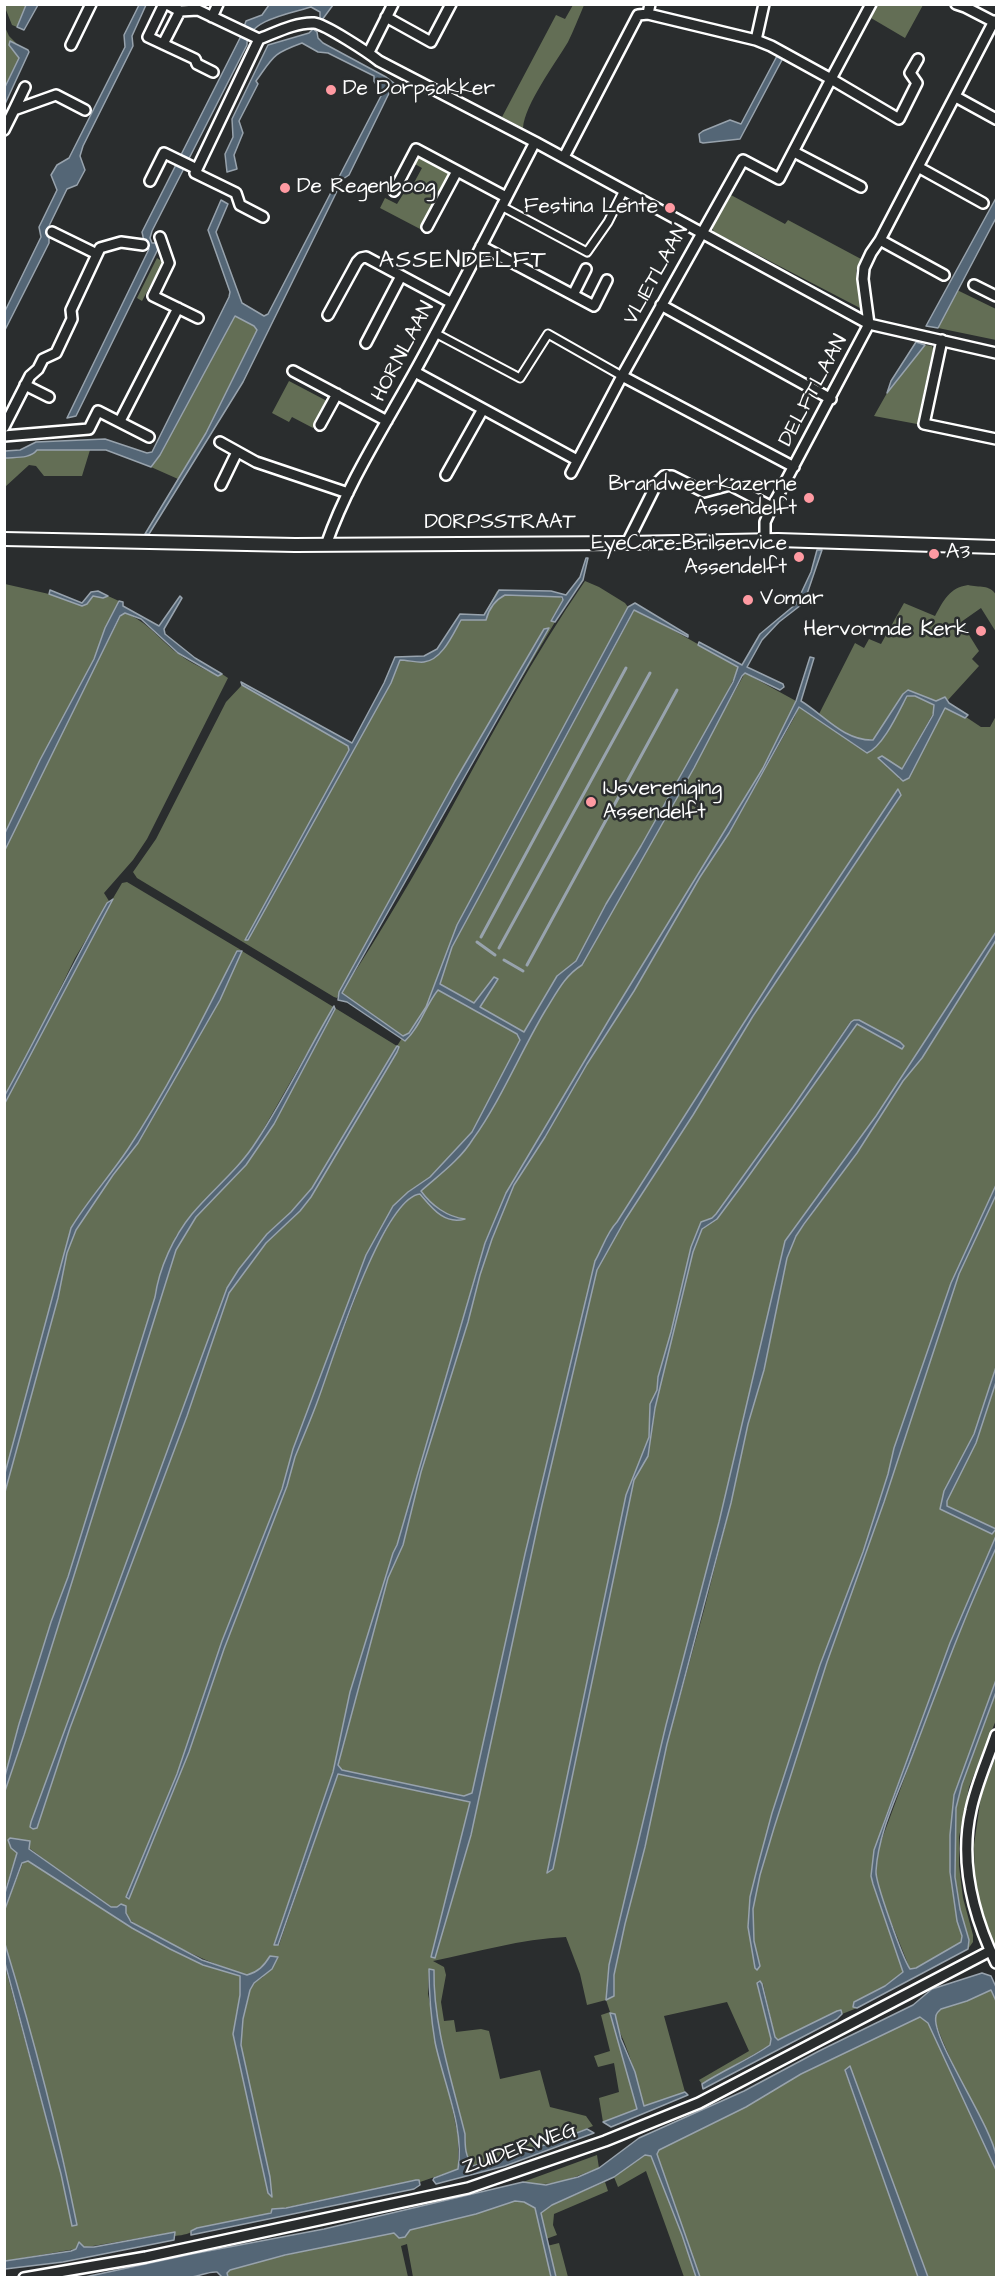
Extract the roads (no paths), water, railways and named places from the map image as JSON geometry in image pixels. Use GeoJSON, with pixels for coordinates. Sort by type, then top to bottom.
{"type":"FeatureCollection","features":[{"type":"Feature","properties":{"kind":"street"},"geometry":{"type":"LineString","coordinates":[[71,45],[91,4]]}},
{"type":"Feature","properties":{"kind":"street"},"geometry":{"type":"LineString","coordinates":[[213,72],[197,64],[195,59],[148,37],[165,4],[180,11],[198,10],[256,38],[295,26],[315,23],[369,52],[379,61],[420,84],[564,157],[869,324]]}},
{"type":"Feature","properties":{"kind":"street"},"geometry":{"type":"LineString","coordinates":[[212,17],[218,4]]}},
{"type":"Feature","properties":{"kind":"street"},"geometry":{"type":"LineString","coordinates":[[369,52],[393,4]]}},
{"type":"Feature","properties":{"kind":"street"},"geometry":{"type":"LineString","coordinates":[[386,17],[431,42],[451,4]]}},
{"type":"Feature","properties":{"kind":"street"},"geometry":{"type":"LineString","coordinates":[[756,40],[764,4]]}},
{"type":"Feature","properties":{"kind":"street","name":"VLIETLAAN"},"geometry":{"type":"LineString","coordinates":[[571,473],[701,232],[743,160],[779,179],[871,4]]}},
{"type":"Feature","properties":{"kind":"street"},"geometry":{"type":"LineString","coordinates":[[956,4],[995,22]]}},
{"type":"Feature","properties":{"kind":"street"},"geometry":{"type":"LineString","coordinates":[[564,157],[638,15],[649,9],[771,46],[899,119],[917,83],[910,73],[918,58]]}},
{"type":"Feature","properties":{"kind":"street"},"geometry":{"type":"LineString","coordinates":[[163,44],[180,11]]}},
{"type":"Feature","properties":{"kind":"street","name":"DELFTLAAN"},"geometry":{"type":"LineString","coordinates":[[765,541],[765,522],[772,507],[869,324],[864,268],[870,253],[880,240],[995,22]]}},
{"type":"Feature","properties":{"kind":"street"},"geometry":{"type":"LineString","coordinates":[[256,38],[193,167],[195,173],[236,193],[240,205],[263,217]]}},
{"type":"Feature","properties":{"kind":"street"},"geometry":{"type":"LineString","coordinates":[[4,130],[25,87]]}},
{"type":"Feature","properties":{"kind":"street"},"geometry":{"type":"LineString","coordinates":[[14,110],[56,95],[85,110]]}},
{"type":"Feature","properties":{"kind":"street"},"geometry":{"type":"LineString","coordinates":[[956,97],[996,119]]}},
{"type":"Feature","properties":{"kind":"street","name":"HORNLAAN"},"geometry":{"type":"LineString","coordinates":[[326,544],[348,493],[415,372],[535,142]]}},
{"type":"Feature","properties":{"kind":"street"},"geometry":{"type":"LineString","coordinates":[[394,191],[416,149],[458,171],[587,252],[608,222],[624,190]]}},
{"type":"Feature","properties":{"kind":"street"},"geometry":{"type":"LineString","coordinates":[[794,152],[861,187]]}},
{"type":"Feature","properties":{"kind":"street"},"geometry":{"type":"LineString","coordinates":[[150,181],[164,153],[193,167]]}},
{"type":"Feature","properties":{"kind":"street"},"geometry":{"type":"LineString","coordinates":[[918,167],[983,203]]}},
{"type":"Feature","properties":{"kind":"street"},"geometry":{"type":"LineString","coordinates":[[427,227],[458,171]]}},
{"type":"Feature","properties":{"kind":"street"},"geometry":{"type":"LineString","coordinates":[[52,232],[97,254]]}},
{"type":"Feature","properties":{"kind":"street"},"geometry":{"type":"LineString","coordinates":[[160,237],[169,263],[153,296],[198,318]]}},
{"type":"Feature","properties":{"kind":"street"},"geometry":{"type":"LineString","coordinates":[[880,240],[944,275]]}},
{"type":"Feature","properties":{"kind":"street"},"geometry":{"type":"LineString","coordinates":[[6,420],[25,385],[44,359],[56,353],[72,319],[71,310],[100,248],[121,242],[143,245]]}},
{"type":"Feature","properties":{"kind":"street"},"geometry":{"type":"LineString","coordinates":[[481,246],[594,306],[607,280]]}},
{"type":"Feature","properties":{"kind":"street"},"geometry":{"type":"LineString","coordinates":[[328,315],[361,258],[366,257],[450,302]]}},
{"type":"Feature","properties":{"kind":"street"},"geometry":{"type":"LineString","coordinates":[[573,295],[586,269]]}},
{"type":"Feature","properties":{"kind":"street"},"geometry":{"type":"LineString","coordinates":[[366,343],[401,276]]}},
{"type":"Feature","properties":{"kind":"street"},"geometry":{"type":"LineString","coordinates":[[974,285],[996,296]]}},
{"type":"Feature","properties":{"kind":"street"},"geometry":{"type":"LineString","coordinates":[[662,304],[831,399]]}},
{"type":"Feature","properties":{"kind":"street"},"geometry":{"type":"LineString","coordinates":[[120,421],[178,308]]}},
{"type":"Feature","properties":{"kind":"street","name":"DELFTLAAN"},"geometry":{"type":"LineString","coordinates":[[869,324],[996,353]]}},
{"type":"Feature","properties":{"kind":"street"},"geometry":{"type":"LineString","coordinates":[[435,333],[520,378],[548,334],[622,376],[794,466]]}},
{"type":"Feature","properties":{"kind":"street"},"geometry":{"type":"LineString","coordinates":[[942,340],[924,424],[996,439]]}},
{"type":"Feature","properties":{"kind":"street"},"geometry":{"type":"LineString","coordinates":[[293,371],[387,421]]}},
{"type":"Feature","properties":{"kind":"street"},"geometry":{"type":"LineString","coordinates":[[415,372],[578,460]]}},
{"type":"Feature","properties":{"kind":"street"},"geometry":{"type":"LineString","coordinates":[[25,385],[49,397]]}},
{"type":"Feature","properties":{"kind":"street"},"geometry":{"type":"LineString","coordinates":[[320,425],[337,394]]}},
{"type":"Feature","properties":{"kind":"street"},"geometry":{"type":"LineString","coordinates":[[446,475],[483,409]]}},
{"type":"Feature","properties":{"kind":"street"},"geometry":{"type":"LineString","coordinates":[[4,436],[89,429],[98,411],[149,437]]}},
{"type":"Feature","properties":{"kind":"street"},"geometry":{"type":"LineString","coordinates":[[220,442],[256,462],[348,493]]}},
{"type":"Feature","properties":{"kind":"street"},"geometry":{"type":"LineString","coordinates":[[221,485],[237,452]]}},
{"type":"Feature","properties":{"kind":"street"},"geometry":{"type":"LineString","coordinates":[[627,543],[657,483],[664,476],[672,476],[704,492],[730,485],[772,507]]}},
{"type":"Feature","properties":{"kind":"street","name":"DORPSSTRAAT"},"geometry":{"type":"LineString","coordinates":[[4,539],[326,544],[765,541],[996,547]]}},
{"type":"Feature","properties":{"kind":"street"},"geometry":{"type":"LineString","coordinates":[[996,1735],[970,1810],[966,1860],[970,1893],[996,1963]]}},
{"type":"Feature","properties":{"kind":"street","name":"ZUIDERWEG"},"geometry":{"type":"LineString","coordinates":[[24,2277],[146,2257],[468,2188],[605,2140],[699,2103],[990,1951]]}},
{"type":"Feature","properties":{"kind":"water"},"geometry":{"type":"Polygon","coordinates":[[[26,5],[38,5],[24,30],[17,27],[26,5]]]}},
{"type":"Feature","properties":{"kind":"water"},"geometry":{"type":"Polygon","coordinates":[[[139,5],[146,5],[132,36],[133,46],[83,146],[80,156],[85,170],[77,185],[67,189],[49,226],[49,243],[5,330],[4,313],[41,237],[39,227],[57,190],[51,175],[57,165],[69,158],[125,47],[124,35],[139,5]]]}},
{"type":"Feature","properties":{"kind":"water"},"geometry":{"type":"Polygon","coordinates":[[[269,5],[333,5],[322,20],[320,12],[311,7],[272,19],[254,29],[249,36],[247,45],[152,231],[150,238],[152,243],[160,243],[159,247],[76,416],[67,418],[149,249],[145,246],[142,232],[241,36],[246,21],[262,15],[269,5]]]}},
{"type":"Feature","properties":{"kind":"water"},"geometry":{"type":"Polygon","coordinates":[[[313,29],[323,43],[394,83],[349,175],[343,179],[243,382],[149,534],[145,534],[206,433],[257,330],[254,326],[235,316],[160,455],[151,467],[106,450],[37,450],[27,456],[5,458],[5,451],[20,450],[36,442],[105,439],[147,453],[152,452],[229,297],[230,292],[208,230],[221,200],[228,204],[216,232],[242,303],[264,316],[268,314],[382,94],[374,81],[374,76],[328,53],[318,52],[302,43],[279,53],[256,81],[258,84],[239,121],[243,133],[234,155],[237,169],[227,172],[225,154],[233,137],[232,119],[268,45],[309,33],[313,29]]]}},
{"type":"Feature","properties":{"kind":"water"},"geometry":{"type":"Polygon","coordinates":[[[10,41],[29,52],[5,104],[5,87],[19,58],[9,45],[10,41]]]}},
{"type":"Feature","properties":{"kind":"water"},"geometry":{"type":"Polygon","coordinates":[[[777,56],[783,58],[740,139],[700,142],[699,134],[703,131],[730,120],[741,124],[777,56]]]}},
{"type":"Feature","properties":{"kind":"water"},"geometry":{"type":"Polygon","coordinates":[[[996,198],[996,218],[938,328],[926,326],[996,198]]]}},
{"type":"Feature","properties":{"kind":"water"},"geometry":{"type":"Polygon","coordinates":[[[916,342],[925,345],[887,393],[891,381],[916,342]]]}},
{"type":"Feature","properties":{"kind":"water"},"geometry":{"type":"Polygon","coordinates":[[[817,550],[822,550],[801,605],[779,622],[762,640],[747,667],[783,684],[784,687],[780,690],[745,673],[742,676],[694,768],[582,965],[570,974],[557,992],[483,1124],[462,1154],[421,1191],[440,1210],[465,1219],[451,1220],[439,1214],[420,1194],[405,1202],[390,1222],[375,1251],[360,1284],[295,1457],[287,1486],[224,1649],[189,1752],[129,1899],[126,1897],[177,1774],[222,1641],[282,1489],[293,1449],[366,1255],[393,1206],[430,1177],[472,1132],[520,1040],[517,1034],[438,990],[415,1029],[405,1041],[347,1002],[338,1000],[339,992],[455,781],[544,629],[549,628],[342,993],[403,1036],[409,1033],[426,1007],[457,925],[628,607],[635,603],[688,637],[634,610],[452,947],[440,984],[474,1003],[494,977],[498,979],[480,1007],[524,1032],[557,976],[576,961],[606,904],[733,682],[738,667],[698,645],[699,642],[742,665],[760,634],[796,604],[811,572],[817,550]]]}},
{"type":"Feature","properties":{"kind":"water"},"geometry":{"type":"Polygon","coordinates":[[[586,558],[588,558],[583,580],[555,622],[551,621],[563,600],[562,597],[505,595],[493,605],[486,620],[461,620],[442,652],[436,657],[421,662],[400,660],[391,683],[248,940],[245,940],[349,750],[348,746],[242,685],[241,682],[352,743],[395,657],[424,656],[437,649],[460,614],[484,615],[499,590],[551,591],[566,595],[580,577],[586,558]]]}},
{"type":"Feature","properties":{"kind":"water"},"geometry":{"type":"Polygon","coordinates":[[[50,590],[82,603],[91,592],[98,591],[108,596],[103,598],[93,596],[87,604],[82,606],[49,594],[50,590]]]}},
{"type":"Feature","properties":{"kind":"water"},"geometry":{"type":"Polygon","coordinates":[[[180,596],[182,598],[164,629],[165,634],[195,658],[222,674],[218,676],[178,653],[141,619],[125,613],[120,616],[5,850],[5,833],[40,760],[94,659],[105,628],[119,601],[123,602],[123,606],[159,626],[180,596]]]}},
{"type":"Feature","properties":{"kind":"water"},"geometry":{"type":"Polygon","coordinates":[[[810,657],[814,658],[801,701],[853,736],[873,740],[903,694],[908,690],[936,701],[945,697],[949,703],[968,715],[965,718],[945,708],[909,778],[903,781],[878,758],[882,756],[902,769],[933,715],[934,705],[915,696],[907,696],[885,736],[867,753],[799,707],[729,833],[700,877],[634,991],[514,1185],[480,1275],[468,1322],[421,1472],[403,1545],[388,1578],[338,1765],[342,1770],[464,1796],[472,1793],[525,1554],[595,1261],[610,1231],[775,974],[898,789],[901,795],[753,1016],[625,1220],[597,1270],[542,1505],[471,1835],[435,1958],[431,1957],[470,1802],[338,1774],[278,1945],[274,1945],[333,1772],[350,1692],[397,1545],[485,1243],[506,1193],[763,768],[796,701],[810,657]]]}},
{"type":"Feature","properties":{"kind":"water"},"geometry":{"type":"Polygon","coordinates":[[[113,899],[5,1103],[5,1095],[81,951],[107,903],[113,899]]]}},
{"type":"Feature","properties":{"kind":"water"},"geometry":{"type":"Polygon","coordinates":[[[996,932],[996,940],[922,1058],[903,1081],[857,1153],[804,1224],[787,1258],[764,1370],[748,1424],[731,1503],[667,1744],[614,1975],[614,1996],[606,2000],[609,1965],[666,1725],[719,1522],[785,1241],[876,1116],[996,932]]]}},
{"type":"Feature","properties":{"kind":"water"},"geometry":{"type":"Polygon","coordinates":[[[237,951],[242,951],[220,1000],[138,1143],[76,1230],[67,1253],[58,1298],[5,1492],[5,1473],[71,1228],[128,1149],[158,1101],[237,951]]]}},
{"type":"Feature","properties":{"kind":"water"},"geometry":{"type":"Polygon","coordinates":[[[334,1006],[335,1009],[274,1124],[246,1165],[196,1217],[176,1250],[5,1791],[5,1776],[19,1724],[51,1622],[68,1577],[168,1253],[192,1214],[242,1161],[256,1142],[334,1006]]]}},
{"type":"Feature","properties":{"kind":"water"},"geometry":{"type":"Polygon","coordinates":[[[854,1020],[859,1020],[904,1046],[902,1049],[857,1024],[717,1219],[702,1229],[693,1252],[655,1408],[648,1456],[634,1480],[553,1869],[547,1873],[626,1495],[649,1437],[650,1404],[657,1390],[658,1377],[691,1247],[701,1222],[716,1214],[854,1020]]]}},
{"type":"Feature","properties":{"kind":"water"},"geometry":{"type":"Polygon","coordinates":[[[397,1046],[399,1047],[397,1052],[311,1197],[300,1211],[266,1243],[229,1293],[187,1416],[70,1728],[37,1828],[33,1829],[30,1827],[31,1822],[227,1288],[267,1234],[312,1188],[397,1046]]]}},
{"type":"Feature","properties":{"kind":"water"},"geometry":{"type":"Polygon","coordinates":[[[996,1185],[996,1195],[959,1274],[884,1502],[827,1662],[774,1828],[753,1909],[754,1941],[760,1966],[757,1970],[748,1927],[750,1897],[772,1813],[820,1665],[863,1552],[894,1448],[951,1283],[996,1185]]]}},
{"type":"Feature","properties":{"kind":"water"},"geometry":{"type":"Polygon","coordinates":[[[996,1367],[996,1382],[976,1443],[947,1501],[947,1506],[996,1529],[992,1534],[940,1509],[944,1491],[974,1434],[996,1367]]]}},
{"type":"Feature","properties":{"kind":"water"},"geometry":{"type":"Polygon","coordinates":[[[996,1536],[996,1548],[962,1626],[889,1814],[880,1842],[876,1871],[890,1920],[910,1969],[916,1968],[961,1942],[962,1936],[957,1921],[950,1872],[950,1835],[954,1795],[996,1680],[996,1692],[962,1784],[956,1808],[955,1877],[960,1909],[969,1940],[968,1949],[857,2008],[853,2007],[854,2002],[885,1986],[903,1972],[871,1876],[874,1850],[950,1643],[996,1536]]]}},
{"type":"Feature","properties":{"kind":"water"},"geometry":{"type":"Polygon","coordinates":[[[10,1838],[30,1841],[29,1849],[111,1907],[121,1904],[126,1906],[126,1913],[131,1922],[202,1960],[247,1975],[260,1968],[270,1956],[278,1957],[272,1969],[254,1983],[250,1990],[243,2019],[241,2045],[270,2177],[272,2197],[268,2193],[233,2034],[240,1995],[240,1976],[203,1965],[170,1949],[132,1928],[28,1861],[22,1863],[5,1909],[5,1893],[17,1853],[11,1848],[8,1840],[10,1838]]]}},
{"type":"Feature","properties":{"kind":"water"},"geometry":{"type":"Polygon","coordinates":[[[5,1944],[62,2154],[77,2225],[72,2226],[61,2174],[5,1963],[5,1944]]]}},
{"type":"Feature","properties":{"kind":"water"},"geometry":{"type":"Polygon","coordinates":[[[429,1969],[434,1970],[440,2032],[465,2134],[466,2151],[473,2166],[548,2144],[587,2129],[594,2133],[505,2166],[436,2184],[434,2178],[458,2169],[459,2154],[456,2122],[435,2042],[430,2006],[429,1969]]]}},
{"type":"Feature","properties":{"kind":"water"},"geometry":{"type":"Polygon","coordinates":[[[982,1973],[991,1976],[996,1987],[996,2001],[991,1990],[941,2009],[936,2015],[942,2043],[992,2142],[996,2170],[928,2023],[920,2017],[801,2074],[746,2107],[659,2150],[657,2154],[700,2277],[696,2277],[651,2156],[645,2155],[614,2177],[552,2205],[541,2213],[556,2277],[551,2277],[535,2208],[524,2202],[515,2201],[476,2214],[410,2230],[405,2237],[399,2238],[394,2233],[285,2255],[230,2270],[227,2273],[228,2277],[222,2277],[214,2272],[191,2277],[85,2277],[324,2229],[523,2182],[546,2185],[578,2177],[599,2168],[639,2138],[744,2091],[913,2005],[932,1989],[982,1973]]]}},
{"type":"Feature","properties":{"kind":"water"},"geometry":{"type":"Polygon","coordinates":[[[760,1981],[775,2037],[778,2040],[837,2011],[841,2010],[842,2014],[837,2019],[703,2089],[702,2084],[770,2045],[771,2039],[757,1983],[760,1981]]]}},
{"type":"Feature","properties":{"kind":"water"},"geometry":{"type":"Polygon","coordinates":[[[610,2013],[615,2014],[644,2106],[685,2092],[688,2095],[611,2127],[603,2122],[637,2109],[610,2013]]]}},
{"type":"Feature","properties":{"kind":"water"},"geometry":{"type":"Polygon","coordinates":[[[850,2066],[928,2277],[918,2277],[845,2070],[850,2066]]]}},
{"type":"Feature","properties":{"kind":"water"},"geometry":{"type":"Polygon","coordinates":[[[419,2180],[420,2185],[414,2189],[191,2235],[191,2231],[197,2228],[271,2213],[272,2209],[419,2180]]]}},
{"type":"Feature","properties":{"kind":"water"},"geometry":{"type":"Polygon","coordinates":[[[175,2232],[174,2240],[63,2262],[5,2269],[5,2261],[71,2251],[76,2249],[79,2242],[84,2247],[94,2247],[175,2232]]]}},
{"type":"Feature","properties":{"kind":"waterway"},"geometry":{"type":"LineString","coordinates":[[481,937],[626,668]]}},
{"type":"Feature","properties":{"kind":"waterway"},"geometry":{"type":"LineString","coordinates":[[499,948],[650,673]]}},
{"type":"Feature","properties":{"kind":"waterway"},"geometry":{"type":"LineString","coordinates":[[527,965],[677,690]]}},
{"type":"Feature","properties":{"kind":"waterway"},"geometry":{"type":"LineString","coordinates":[[477,942],[495,955]]}},
{"type":"Feature","properties":{"kind":"waterway"},"geometry":{"type":"LineString","coordinates":[[504,960],[523,971]]}},
{"type":"Feature","properties":{"kind":"place","name":"De Dorpsakker"},"geometry":{"type":"Point","coordinates":[331,90]}},
{"type":"Feature","properties":{"kind":"place","name":"De Regenboog"},"geometry":{"type":"Point","coordinates":[285,188]}},
{"type":"Feature","properties":{"kind":"place","name":"Festina Lente"},"geometry":{"type":"Point","coordinates":[670,208]}},
{"type":"Feature","properties":{"kind":"place","name":"Brandweerkazerne Assendelft"},"geometry":{"type":"Point","coordinates":[809,498]}},
{"type":"Feature","properties":{"kind":"place","name":"A3"},"geometry":{"type":"Point","coordinates":[934,554]}},
{"type":"Feature","properties":{"kind":"place","name":"EyeCare-Brilservice Assendelft"},"geometry":{"type":"Point","coordinates":[799,557]}},
{"type":"Feature","properties":{"kind":"place","name":"Vomar"},"geometry":{"type":"Point","coordinates":[748,600]}},
{"type":"Feature","properties":{"kind":"place","name":"Hervormde Kerk"},"geometry":{"type":"Point","coordinates":[981,631]}},
{"type":"Feature","properties":{"kind":"place","name":"IJsvereniging Assendelft"},"geometry":{"type":"Point","coordinates":[591,802]}},
{"type":"Feature","properties":{"kind":"district","name":"ASSENDELFT"},"geometry":{"type":"Point","coordinates":[463,262]}}]}
